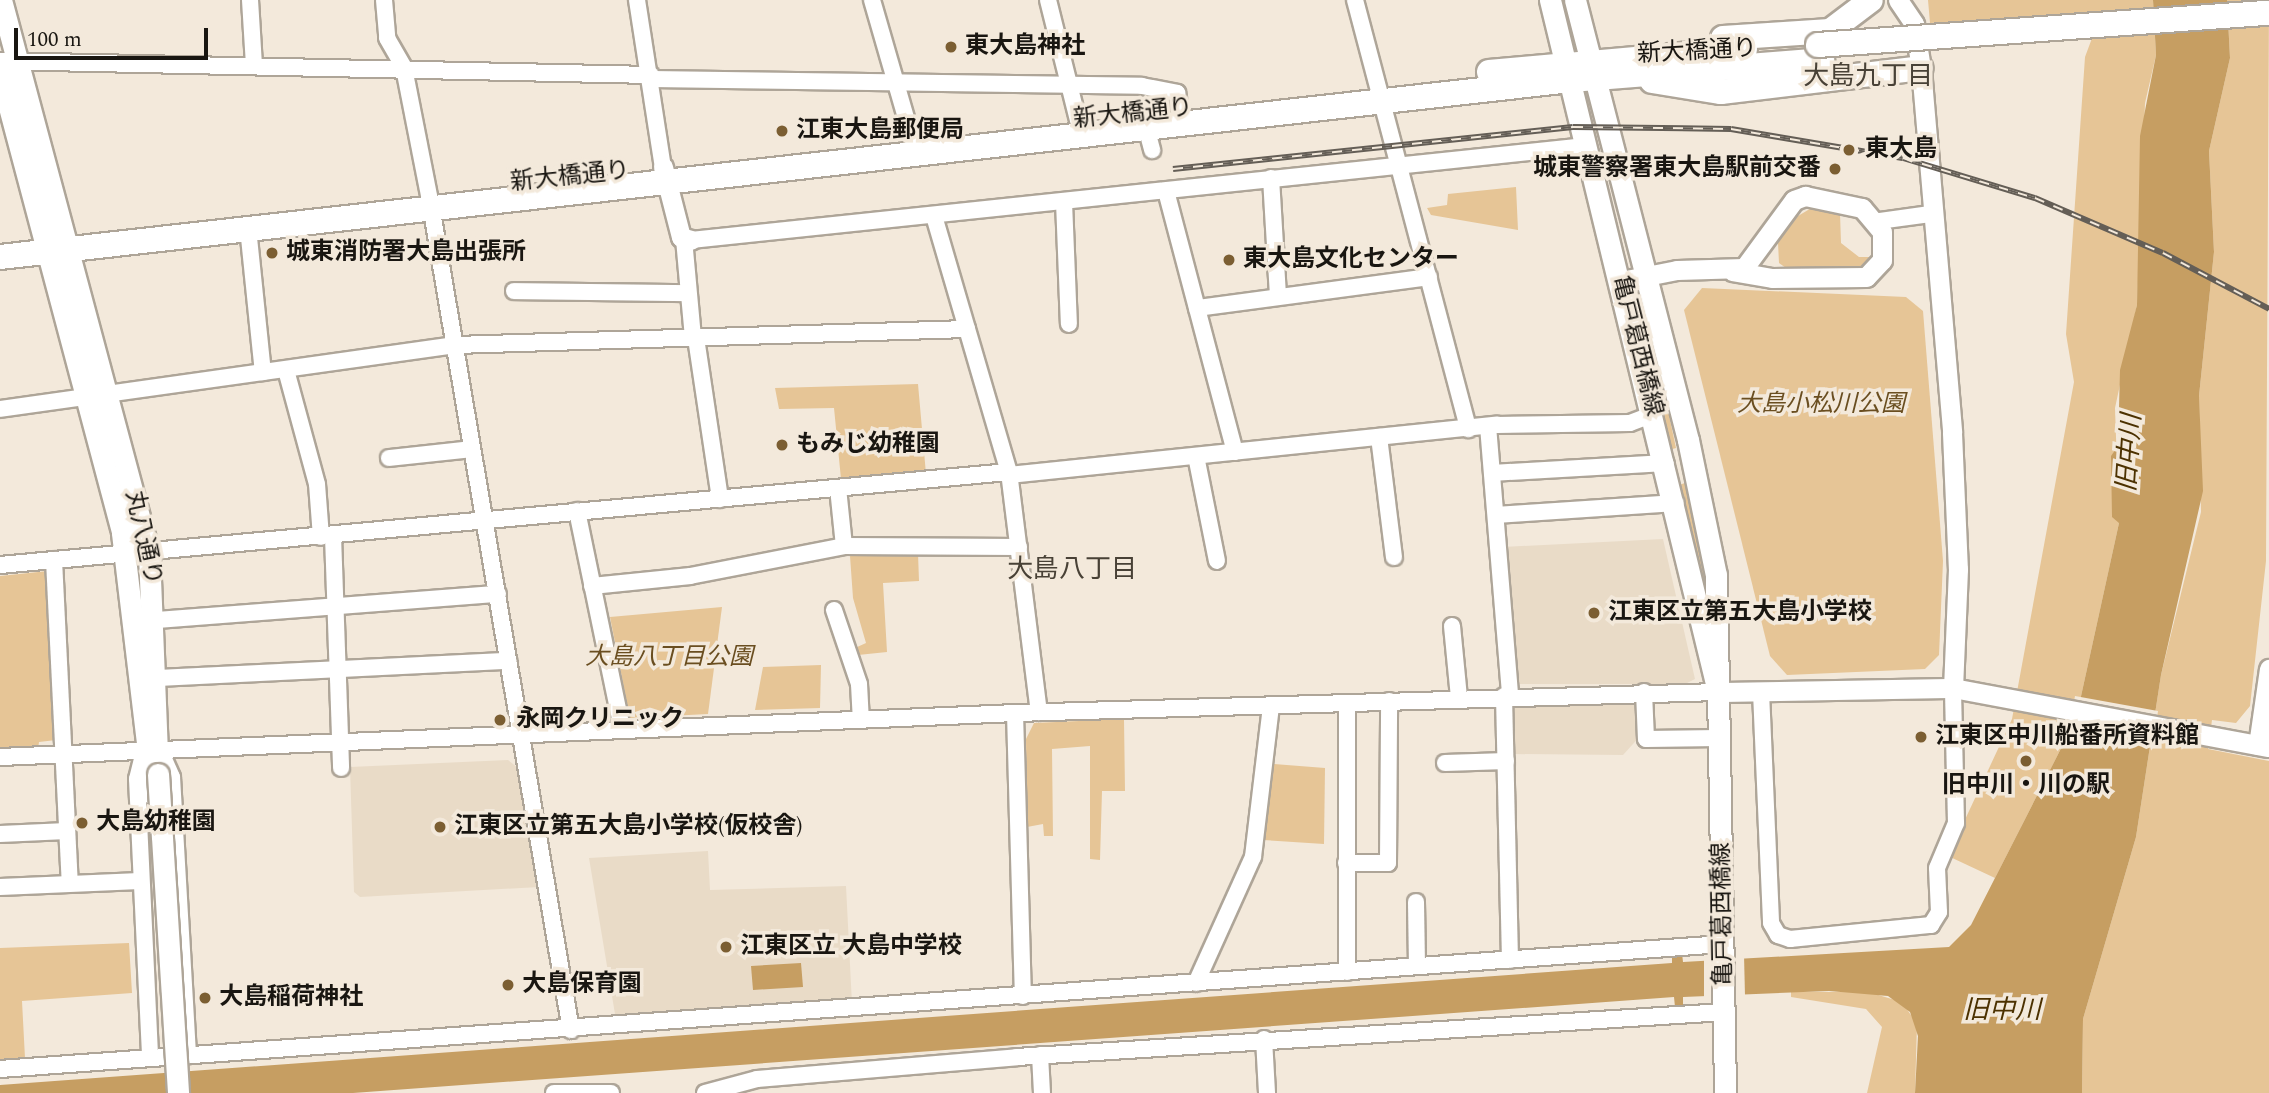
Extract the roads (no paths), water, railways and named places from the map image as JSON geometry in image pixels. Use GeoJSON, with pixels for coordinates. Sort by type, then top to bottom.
{"type":"FeatureCollection","features":[{"type":"Feature","properties":{"kind":"main road","name":"丸八通り"},"geometry":{"type":"LineString","coordinates":[[1,0],[9,61],[56,243],[97,396],[149,554],[157,620],[158,678],[152,750]]}},
{"type":"Feature","properties":{"kind":"main road","name":"亀戸葛西橋線"},"geometry":{"type":"LineString","coordinates":[[1550,0],[1580,70],[1644,275],[1688,440],[1720,603],[1717,692],[1725,1093]]}},
{"type":"Feature","properties":{"kind":"main road","name":"亀戸葛西橋線"},"geometry":{"type":"LineString","coordinates":[[1574,0],[1586,145],[1676,503],[1717,692]]}},
{"type":"Feature","properties":{"kind":"main road"},"geometry":{"type":"LineString","coordinates":[[1635,65],[1698,39],[1830,31],[1871,0]]}},
{"type":"Feature","properties":{"kind":"main road","name":"新大橋通り"},"geometry":{"type":"LineString","coordinates":[[1820,53],[2269,13]]}},
{"type":"Feature","properties":{"kind":"main road","name":"新大橋通り"},"geometry":{"type":"LineString","coordinates":[[0,257],[56,243],[667,174],[912,139],[1180,108],[1380,94],[1635,65],[2269,28]]}},
{"type":"Feature","properties":{"kind":"main road"},"geometry":{"type":"LineString","coordinates":[[1635,65],[1721,92],[1921,68]]}},
{"type":"Feature","properties":{"kind":"main road","name":"丸八通り"},"geometry":{"type":"LineString","coordinates":[[0,73],[56,243]]}},
{"type":"Feature","properties":{"kind":"main road","name":"新大橋通り"},"geometry":{"type":"LineString","coordinates":[[667,174],[1149,139],[1380,94]]}},
{"type":"Feature","properties":{"kind":"main road","name":"新大橋通り"},"geometry":{"type":"LineString","coordinates":[[0,242],[56,243],[248,228],[429,200]]}},
{"type":"Feature","properties":{"kind":"main road","name":"丸八通り"},"geometry":{"type":"LineString","coordinates":[[97,396],[125,553],[155,773],[178,1093]]}},
{"type":"Feature","properties":{"kind":"main road"},"geometry":{"type":"LineString","coordinates":[[1667,466],[1679,457],[1688,440]]}},
{"type":"Feature","properties":{"kind":"main road"},"geometry":{"type":"LineString","coordinates":[[1667,466],[1682,471],[1698,484]]}},
{"type":"Feature","properties":{"kind":"main road","name":"丸八通り"},"geometry":{"type":"LineString","coordinates":[[155,773],[168,1093]]}},
{"type":"Feature","properties":{"kind":"street"},"geometry":{"type":"LineString","coordinates":[[250,0],[254,65]]}},
{"type":"Feature","properties":{"kind":"street"},"geometry":{"type":"LineString","coordinates":[[384,0],[387,38],[404,68],[429,200],[486,520],[571,1030]]}},
{"type":"Feature","properties":{"kind":"street"},"geometry":{"type":"LineString","coordinates":[[637,0],[667,174],[687,240],[686,293],[720,499]]}},
{"type":"Feature","properties":{"kind":"street"},"geometry":{"type":"LineString","coordinates":[[872,0],[912,139]]}},
{"type":"Feature","properties":{"kind":"street"},"geometry":{"type":"LineString","coordinates":[[1048,0],[1078,120]]}},
{"type":"Feature","properties":{"kind":"street"},"geometry":{"type":"LineString","coordinates":[[1355,0],[1468,429]]}},
{"type":"Feature","properties":{"kind":"street"},"geometry":{"type":"LineString","coordinates":[[1761,692],[1772,923],[1778,935],[1790,939],[1931,925],[1939,912],[1937,868],[1956,823],[1953,688],[1958,569],[1952,433],[1930,214],[1921,68],[1914,24],[1898,0]]}},
{"type":"Feature","properties":{"kind":"street"},"geometry":{"type":"LineString","coordinates":[[9,61],[404,68],[651,77],[1071,86],[1178,93],[1180,108]]}},
{"type":"Feature","properties":{"kind":"street"},"geometry":{"type":"LineString","coordinates":[[687,240],[1586,145]]}},
{"type":"Feature","properties":{"kind":"street"},"geometry":{"type":"LineString","coordinates":[[1270,178],[1278,297]]}},
{"type":"Feature","properties":{"kind":"street"},"geometry":{"type":"LineString","coordinates":[[1166,191],[1236,452]]}},
{"type":"Feature","properties":{"kind":"street"},"geometry":{"type":"LineString","coordinates":[[1733,271],[1755,259],[1794,200],[1805,196],[1862,208],[1879,221],[1930,214]]}},
{"type":"Feature","properties":{"kind":"street"},"geometry":{"type":"LineString","coordinates":[[1064,202],[1069,324]]}},
{"type":"Feature","properties":{"kind":"street"},"geometry":{"type":"LineString","coordinates":[[934,216],[1009,473],[1039,712]]}},
{"type":"Feature","properties":{"kind":"street"},"geometry":{"type":"LineString","coordinates":[[1621,281],[1644,275],[1733,271],[1851,280],[1873,273],[1883,254],[1879,221]]}},
{"type":"Feature","properties":{"kind":"street"},"geometry":{"type":"LineString","coordinates":[[248,228],[262,373]]}},
{"type":"Feature","properties":{"kind":"street"},"geometry":{"type":"LineString","coordinates":[[1774,231],[1772,265],[1799,278]]}},
{"type":"Feature","properties":{"kind":"street"},"geometry":{"type":"LineString","coordinates":[[1197,308],[1429,277]]}},
{"type":"Feature","properties":{"kind":"street"},"geometry":{"type":"LineString","coordinates":[[514,291],[686,293]]}},
{"type":"Feature","properties":{"kind":"street"},"geometry":{"type":"LineString","coordinates":[[0,410],[455,345],[967,329]]}},
{"type":"Feature","properties":{"kind":"street"},"geometry":{"type":"LineString","coordinates":[[286,370],[317,484],[327,536],[336,606],[341,768]]}},
{"type":"Feature","properties":{"kind":"street"},"geometry":{"type":"LineString","coordinates":[[0,565],[125,553],[149,554],[577,510],[1196,456],[1489,426],[1630,423],[1654,414]]}},
{"type":"Feature","properties":{"kind":"street"},"geometry":{"type":"LineString","coordinates":[[1489,426],[1507,696],[1510,960]]}},
{"type":"Feature","properties":{"kind":"street"},"geometry":{"type":"LineString","coordinates":[[1379,437],[1394,557]]}},
{"type":"Feature","properties":{"kind":"street"},"geometry":{"type":"LineString","coordinates":[[389,458],[472,449]]}},
{"type":"Feature","properties":{"kind":"street"},"geometry":{"type":"LineString","coordinates":[[1196,456],[1217,561]]}},
{"type":"Feature","properties":{"kind":"street"},"geometry":{"type":"LineString","coordinates":[[1492,473],[1667,466]]}},
{"type":"Feature","properties":{"kind":"street"},"geometry":{"type":"LineString","coordinates":[[838,488],[844,546]]}},
{"type":"Feature","properties":{"kind":"street"},"geometry":{"type":"LineString","coordinates":[[1496,515],[1676,503]]}},
{"type":"Feature","properties":{"kind":"street"},"geometry":{"type":"LineString","coordinates":[[577,510],[622,729]]}},
{"type":"Feature","properties":{"kind":"street"},"geometry":{"type":"LineString","coordinates":[[592,586],[690,576],[844,546],[1019,547]]}},
{"type":"Feature","properties":{"kind":"street"},"geometry":{"type":"LineString","coordinates":[[54,559],[70,882]]}},
{"type":"Feature","properties":{"kind":"street"},"geometry":{"type":"LineString","coordinates":[[157,620],[498,594]]}},
{"type":"Feature","properties":{"kind":"street"},"geometry":{"type":"LineString","coordinates":[[834,610],[859,684],[861,720]]}},
{"type":"Feature","properties":{"kind":"street"},"geometry":{"type":"LineString","coordinates":[[1452,626],[1459,698]]}},
{"type":"Feature","properties":{"kind":"street"},"geometry":{"type":"LineString","coordinates":[[158,678],[509,661]]}},
{"type":"Feature","properties":{"kind":"street"},"geometry":{"type":"LineString","coordinates":[[0,757],[1039,712],[1644,692],[1953,688],[2264,746],[2269,669]]}},
{"type":"Feature","properties":{"kind":"street"},"geometry":{"type":"LineString","coordinates":[[1644,692],[1646,739],[1718,738]]}},
{"type":"Feature","properties":{"kind":"street"},"geometry":{"type":"LineString","coordinates":[[1346,863],[1388,863],[1389,701]]}},
{"type":"Feature","properties":{"kind":"street"},"geometry":{"type":"LineString","coordinates":[[1347,703],[1347,972]]}},
{"type":"Feature","properties":{"kind":"street"},"geometry":{"type":"LineString","coordinates":[[1196,983],[1253,857],[1271,705]]}},
{"type":"Feature","properties":{"kind":"street"},"geometry":{"type":"LineString","coordinates":[[1015,713],[1023,996]]}},
{"type":"Feature","properties":{"kind":"street"},"geometry":{"type":"LineString","coordinates":[[150,1058],[137,779],[152,750]]}},
{"type":"Feature","properties":{"kind":"street"},"geometry":{"type":"LineString","coordinates":[[152,750],[172,778],[188,1056]]}},
{"type":"Feature","properties":{"kind":"street"},"geometry":{"type":"LineString","coordinates":[[1445,763],[1506,761]]}},
{"type":"Feature","properties":{"kind":"street"},"geometry":{"type":"LineString","coordinates":[[0,834],[67,831]]}},
{"type":"Feature","properties":{"kind":"street"},"geometry":{"type":"LineString","coordinates":[[0,887],[140,881]]}},
{"type":"Feature","properties":{"kind":"street"},"geometry":{"type":"LineString","coordinates":[[1416,902],[1417,966]]}},
{"type":"Feature","properties":{"kind":"street"},"geometry":{"type":"LineString","coordinates":[[0,1069],[571,1030],[1417,966],[1723,947]]}},
{"type":"Feature","properties":{"kind":"street"},"geometry":{"type":"LineString","coordinates":[[705,1093],[730,1088],[1040,1055],[1725,1010]]}},
{"type":"Feature","properties":{"kind":"street"},"geometry":{"type":"LineString","coordinates":[[1264,1039],[1267,1093]]}},
{"type":"Feature","properties":{"kind":"street"},"geometry":{"type":"LineString","coordinates":[[1040,1055],[1042,1093]]}},
{"type":"Feature","properties":{"kind":"street"},"geometry":{"type":"LineString","coordinates":[[554,1093],[611,1093]]}},
{"type":"Feature","properties":{"kind":"water","name":"旧中川"},"geometry":{"type":"Polygon","coordinates":[[[2153,0],[2227,0],[2230,58],[2209,151],[2214,252],[2199,396],[2203,491],[2161,675],[2136,837],[2083,1019],[2082,1093],[1915,1093],[1918,1036],[1910,1012],[1888,996],[1829,991],[1683,997],[1683,1006],[1675,1007],[1674,997],[353,1093],[0,1093],[0,1085],[1672,963],[1672,954],[1682,953],[1683,962],[1949,947],[1971,925],[2076,719],[2119,523],[2112,517],[2111,456],[2118,446],[2120,370],[2137,305],[2140,136],[2156,55],[2153,0]]]}},
{"type":"Feature","properties":{"kind":"water"},"geometry":{"type":"Polygon","coordinates":[[[801,963],[803,987],[753,990],[751,966],[801,963]]]}},
{"type":"Feature","properties":{"kind":"railway"},"geometry":{"type":"LineString","coordinates":[[1173,169],[1573,127],[1731,129],[1903,158],[2035,198],[2163,253],[2269,309]]}},
{"type":"Feature","properties":{"kind":"place","name":"東大島神社"},"geometry":{"type":"Point","coordinates":[951,47]}},
{"type":"Feature","properties":{"kind":"place","name":"江東大島郵便局"},"geometry":{"type":"Point","coordinates":[782,131]}},
{"type":"Feature","properties":{"kind":"place","name":"東大島"},"geometry":{"type":"Point","coordinates":[1849,150]}},
{"type":"Feature","properties":{"kind":"place","name":"城東警察署東大島駅前交番"},"geometry":{"type":"Point","coordinates":[1835,169]}},
{"type":"Feature","properties":{"kind":"place","name":"城東消防署大島出張所"},"geometry":{"type":"Point","coordinates":[272,253]}},
{"type":"Feature","properties":{"kind":"place","name":"東大島文化センター"},"geometry":{"type":"Point","coordinates":[1229,260]}},
{"type":"Feature","properties":{"kind":"place","name":"もみじ幼稚園"},"geometry":{"type":"Point","coordinates":[782,445]}},
{"type":"Feature","properties":{"kind":"place","name":"江東区立第五大島小学校"},"geometry":{"type":"Point","coordinates":[1594,613]}},
{"type":"Feature","properties":{"kind":"place","name":"永岡クリニック"},"geometry":{"type":"Point","coordinates":[500,720]}},
{"type":"Feature","properties":{"kind":"place","name":"江東区中川船番所資料館"},"geometry":{"type":"Point","coordinates":[1921,737]}},
{"type":"Feature","properties":{"kind":"place","name":"旧中川・川の駅"},"geometry":{"type":"Point","coordinates":[2026,761]}},
{"type":"Feature","properties":{"kind":"place","name":"大島幼稚園"},"geometry":{"type":"Point","coordinates":[82,823]}},
{"type":"Feature","properties":{"kind":"place","name":"江東区立第五大島小学校(仮校舎)"},"geometry":{"type":"Point","coordinates":[440,827]}},
{"type":"Feature","properties":{"kind":"place","name":"江東区立 大島中学校"},"geometry":{"type":"Point","coordinates":[726,947]}},
{"type":"Feature","properties":{"kind":"place","name":"大島保育園"},"geometry":{"type":"Point","coordinates":[508,985]}},
{"type":"Feature","properties":{"kind":"place","name":"大島稲荷神社"},"geometry":{"type":"Point","coordinates":[205,998]}},
{"type":"Feature","properties":{"kind":"district","name":"大島九丁目"},"geometry":{"type":"Point","coordinates":[1868,77]}},
{"type":"Feature","properties":{"kind":"district","name":"大島八丁目"},"geometry":{"type":"Point","coordinates":[1072,570]}},
{"type":"Feature","properties":{"kind":"park label","name":"大島小松川公園"},"geometry":{"type":"Point","coordinates":[1821,405]}},
{"type":"Feature","properties":{"kind":"park label","name":"大島八丁目公園"},"geometry":{"type":"Point","coordinates":[669,658]}}]}
